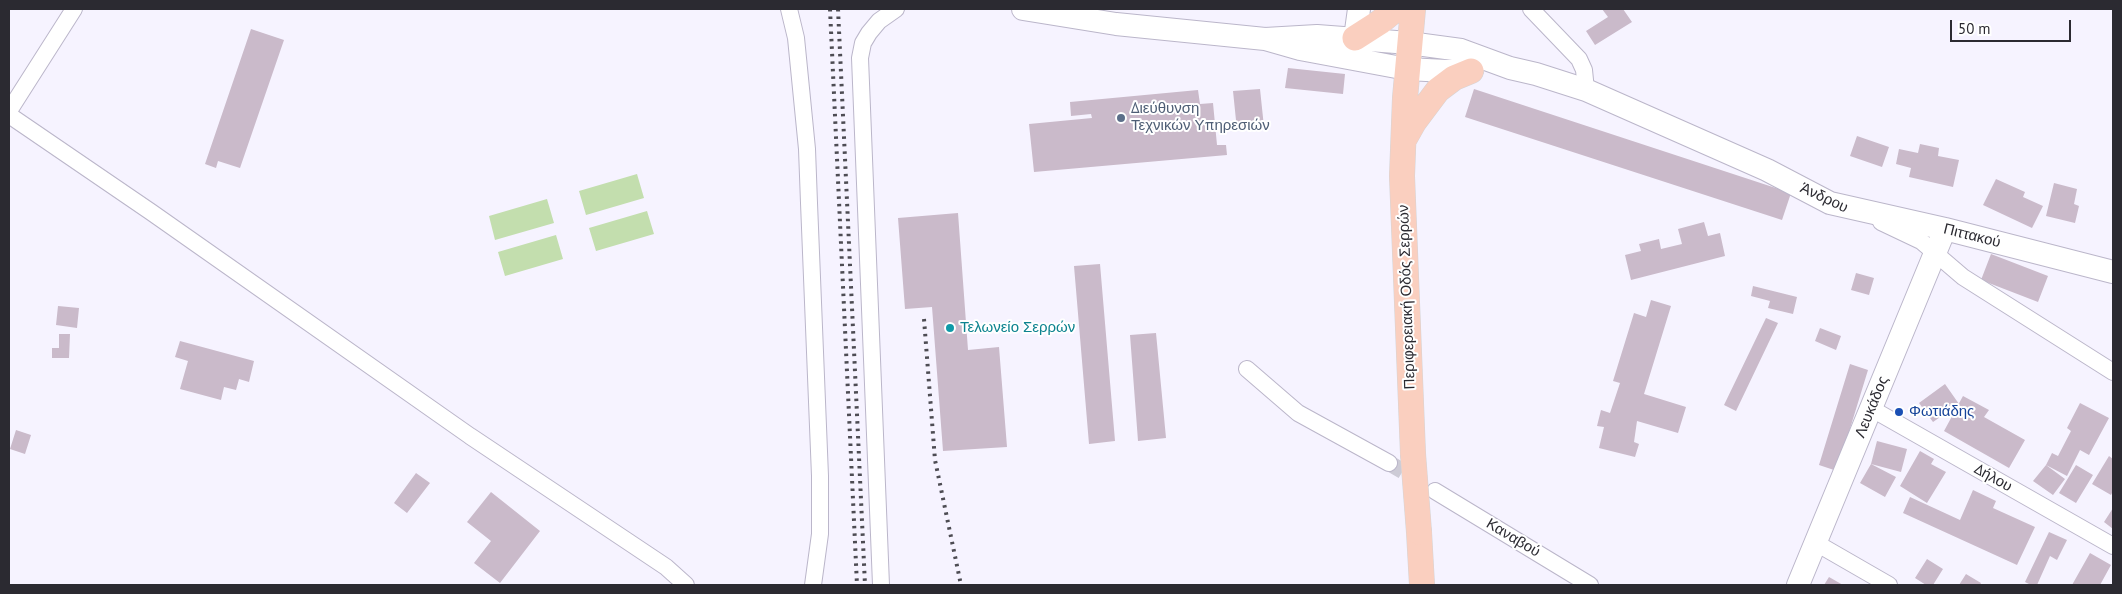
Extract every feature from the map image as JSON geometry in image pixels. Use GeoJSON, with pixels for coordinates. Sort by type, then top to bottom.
{"type":"FeatureCollection","features":[{"type":"Feature","properties":{"kind":"main road"},"geometry":{"type":"LineString","coordinates":[[1355,38],[1396,9]]}},
{"type":"Feature","properties":{"kind":"main road","name":"Περιφερειακή Οδός Σερρών"},"geometry":{"type":"LineString","coordinates":[[1414,9],[1407,68],[1403,143],[1403,211],[1413,454],[1422,585]]}},
{"type":"Feature","properties":{"kind":"main road"},"geometry":{"type":"LineString","coordinates":[[1403,143],[1414,122],[1438,90],[1454,78],[1471,70]]}},
{"type":"Feature","properties":{"kind":"street"},"geometry":{"type":"LineString","coordinates":[[9,111],[74,9]]}},
{"type":"Feature","properties":{"kind":"street"},"geometry":{"type":"LineString","coordinates":[[789,9],[796,38],[807,149],[810,213],[820,476],[820,534],[813,585]]}},
{"type":"Feature","properties":{"kind":"street"},"geometry":{"type":"LineString","coordinates":[[881,585],[860,58],[863,43],[869,33],[879,21],[896,9]]}},
{"type":"Feature","properties":{"kind":"street"},"geometry":{"type":"LineString","coordinates":[[1023,9],[1116,24],[1265,39],[1300,49],[1407,68],[1446,71],[1510,68]]}},
{"type":"Feature","properties":{"kind":"street"},"geometry":{"type":"LineString","coordinates":[[1355,38],[1359,9]]}},
{"type":"Feature","properties":{"kind":"street"},"geometry":{"type":"LineString","coordinates":[[1531,9],[1579,59],[1584,70],[1586,90]]}},
{"type":"Feature","properties":{"kind":"street"},"geometry":{"type":"LineString","coordinates":[[1265,39],[1302,36],[1409,43],[1461,50],[1510,68]]}},
{"type":"Feature","properties":{"kind":"street","name":"Άνδρου"},"geometry":{"type":"LineString","coordinates":[[1510,68],[1586,90],[1767,170],[1830,203],[1911,236],[1936,252],[1946,264],[1964,277],[2113,372]]}},
{"type":"Feature","properties":{"kind":"street"},"geometry":{"type":"LineString","coordinates":[[9,115],[151,212],[470,436],[666,567],[686,585]]}},
{"type":"Feature","properties":{"kind":"street","name":"Πιττακού"},"geometry":{"type":"LineString","coordinates":[[1830,203],[1945,229],[2113,272]]}},
{"type":"Feature","properties":{"kind":"street","name":"Λευκάδος"},"geometry":{"type":"LineString","coordinates":[[1798,585],[1872,410],[1945,229]]}},
{"type":"Feature","properties":{"kind":"street"},"geometry":{"type":"LineString","coordinates":[[1246,369],[1298,413],[1389,463]]}},
{"type":"Feature","properties":{"kind":"street","name":"Δήλου"},"geometry":{"type":"LineString","coordinates":[[1872,410],[2113,546]]}},
{"type":"Feature","properties":{"kind":"street","name":"Καναβού"},"geometry":{"type":"LineString","coordinates":[[1435,491],[1590,585]]}},
{"type":"Feature","properties":{"kind":"street"},"geometry":{"type":"LineString","coordinates":[[1816,543],[1889,585]]}},
{"type":"Feature","properties":{"kind":"green space"},"geometry":{"type":"Polygon","coordinates":[[[637,174],[644,198],[586,215],[579,191],[637,174]]]}},
{"type":"Feature","properties":{"kind":"green space"},"geometry":{"type":"Polygon","coordinates":[[[547,199],[554,223],[495,240],[489,216],[547,199]]]}},
{"type":"Feature","properties":{"kind":"green space"},"geometry":{"type":"Polygon","coordinates":[[[647,211],[654,234],[596,251],[589,228],[647,211]]]}},
{"type":"Feature","properties":{"kind":"green space"},"geometry":{"type":"Polygon","coordinates":[[[556,235],[563,259],[505,276],[498,252],[556,235]]]}},
{"type":"Feature","properties":{"kind":"building"},"geometry":{"type":"Polygon","coordinates":[[[1602,9],[1623,9],[1632,22],[1595,45],[1586,31],[1608,17],[1602,9]]]}},
{"type":"Feature","properties":{"kind":"building"},"geometry":{"type":"Polygon","coordinates":[[[251,29],[284,40],[240,168],[218,161],[216,168],[205,164],[251,29]]]}},
{"type":"Feature","properties":{"kind":"building"},"geometry":{"type":"Polygon","coordinates":[[[1288,68],[1345,74],[1343,94],[1285,88],[1288,68]]]}},
{"type":"Feature","properties":{"kind":"building"},"geometry":{"type":"Polygon","coordinates":[[[1260,89],[1264,127],[1237,130],[1233,91],[1260,89]]]}},
{"type":"Feature","properties":{"kind":"building"},"geometry":{"type":"Polygon","coordinates":[[[1474,89],[1791,193],[1782,220],[1465,117],[1474,89]]]}},
{"type":"Feature","properties":{"kind":"building"},"geometry":{"type":"Polygon","coordinates":[[[1198,90],[1200,104],[1213,103],[1217,145],[1226,145],[1227,155],[1034,172],[1029,124],[1092,118],[1091,114],[1071,116],[1070,102],[1198,90]]]}},
{"type":"Feature","properties":{"kind":"building"},"geometry":{"type":"Polygon","coordinates":[[[1857,136],[1889,147],[1882,167],[1850,156],[1857,136]]]}},
{"type":"Feature","properties":{"kind":"building"},"geometry":{"type":"Polygon","coordinates":[[[1920,144],[1939,148],[1938,156],[1959,160],[1953,187],[1909,177],[1911,168],[1896,164],[1899,149],[1918,153],[1920,144]]]}},
{"type":"Feature","properties":{"kind":"building"},"geometry":{"type":"Polygon","coordinates":[[[1996,179],[2025,192],[2023,197],[2043,206],[2032,228],[1983,205],[1996,179]]]}},
{"type":"Feature","properties":{"kind":"building"},"geometry":{"type":"Polygon","coordinates":[[[2054,183],[2077,189],[2074,204],[2079,206],[2075,223],[2046,216],[2054,183]]]}},
{"type":"Feature","properties":{"kind":"building","name":"Τελωνείο Σερρών"},"geometry":{"type":"Polygon","coordinates":[[[958,213],[968,350],[999,347],[1007,447],[943,451],[932,307],[905,309],[898,218],[958,213]]]}},
{"type":"Feature","properties":{"kind":"building"},"geometry":{"type":"Polygon","coordinates":[[[1704,222],[1708,236],[1720,233],[1725,256],[1631,280],[1625,255],[1641,251],[1639,244],[1659,239],[1661,249],[1682,244],[1678,229],[1704,222]]]}},
{"type":"Feature","properties":{"kind":"building"},"geometry":{"type":"Polygon","coordinates":[[[1991,254],[2048,276],[2038,302],[1981,280],[1991,254]]]}},
{"type":"Feature","properties":{"kind":"building"},"geometry":{"type":"Polygon","coordinates":[[[1100,264],[1115,441],[1089,444],[1074,266],[1100,264]]]}},
{"type":"Feature","properties":{"kind":"building"},"geometry":{"type":"Polygon","coordinates":[[[1856,273],[1874,278],[1869,295],[1851,290],[1856,273]]]}},
{"type":"Feature","properties":{"kind":"building"},"geometry":{"type":"Polygon","coordinates":[[[1753,286],[1797,297],[1793,314],[1768,308],[1770,301],[1751,296],[1753,286]]]}},
{"type":"Feature","properties":{"kind":"building"},"geometry":{"type":"Polygon","coordinates":[[[1651,300],[1671,306],[1644,394],[1686,407],[1678,433],[1637,421],[1634,442],[1639,444],[1635,457],[1599,448],[1604,427],[1597,426],[1601,410],[1610,413],[1620,383],[1613,381],[1634,313],[1646,317],[1651,300]]]}},
{"type":"Feature","properties":{"kind":"building"},"geometry":{"type":"Polygon","coordinates":[[[58,306],[79,308],[77,328],[56,325],[58,306]]]}},
{"type":"Feature","properties":{"kind":"building"},"geometry":{"type":"Polygon","coordinates":[[[1766,318],[1778,323],[1736,411],[1724,405],[1766,318]]]}},
{"type":"Feature","properties":{"kind":"building"},"geometry":{"type":"Polygon","coordinates":[[[1820,328],[1841,336],[1836,350],[1815,341],[1820,328]]]}},
{"type":"Feature","properties":{"kind":"building"},"geometry":{"type":"Polygon","coordinates":[[[1156,333],[1166,438],[1138,441],[1130,335],[1156,333]]]}},
{"type":"Feature","properties":{"kind":"building"},"geometry":{"type":"Polygon","coordinates":[[[59,334],[70,334],[69,358],[52,358],[52,348],[59,348],[59,334]]]}},
{"type":"Feature","properties":{"kind":"building"},"geometry":{"type":"Polygon","coordinates":[[[180,341],[254,361],[249,382],[239,379],[236,390],[224,387],[221,400],[180,389],[188,361],[175,357],[180,341]]]}},
{"type":"Feature","properties":{"kind":"building"},"geometry":{"type":"Polygon","coordinates":[[[1850,364],[1868,370],[1837,471],[1819,465],[1850,364]]]}},
{"type":"Feature","properties":{"kind":"building"},"geometry":{"type":"Polygon","coordinates":[[[1945,384],[1959,404],[1933,422],[1919,403],[1945,384]]]}},
{"type":"Feature","properties":{"kind":"building"},"geometry":{"type":"Polygon","coordinates":[[[1963,396],[1989,410],[1984,417],[2025,440],[2009,468],[1944,431],[1963,396]]]}},
{"type":"Feature","properties":{"kind":"building"},"geometry":{"type":"Polygon","coordinates":[[[2080,403],[2109,418],[2089,455],[2080,450],[2067,476],[2046,465],[2052,453],[2058,456],[2071,431],[2067,428],[2080,403]]]}},
{"type":"Feature","properties":{"kind":"building"},"geometry":{"type":"Polygon","coordinates":[[[16,430],[31,435],[25,454],[10,449],[16,430]]]}},
{"type":"Feature","properties":{"kind":"building"},"geometry":{"type":"Polygon","coordinates":[[[1877,441],[1907,449],[1901,472],[1871,464],[1877,441]]]}},
{"type":"Feature","properties":{"kind":"building"},"geometry":{"type":"Polygon","coordinates":[[[1920,451],[1934,459],[1931,464],[1946,472],[1927,503],[1900,486],[1920,451]]]}},
{"type":"Feature","properties":{"kind":"building"},"geometry":{"type":"Polygon","coordinates":[[[2109,456],[2113,459],[2113,491],[2111,495],[2092,484],[2109,456]]]}},
{"type":"Feature","properties":{"kind":"building"},"geometry":{"type":"Polygon","coordinates":[[[1871,464],[1896,477],[1885,497],[1860,483],[1871,464]]]}},
{"type":"Feature","properties":{"kind":"building"},"geometry":{"type":"Polygon","coordinates":[[[2046,465],[2065,479],[2053,495],[2033,481],[2046,465]]]}},
{"type":"Feature","properties":{"kind":"building"},"geometry":{"type":"Polygon","coordinates":[[[2076,465],[2093,475],[2076,503],[2059,493],[2076,465]]]}},
{"type":"Feature","properties":{"kind":"building"},"geometry":{"type":"Polygon","coordinates":[[[416,473],[430,483],[407,513],[394,503],[416,473]]]}},
{"type":"Feature","properties":{"kind":"building"},"geometry":{"type":"Polygon","coordinates":[[[1973,490],[1996,501],[1993,508],[2035,527],[2017,565],[1903,513],[1910,497],[1960,520],[1973,490]]]}},
{"type":"Feature","properties":{"kind":"building"},"geometry":{"type":"Polygon","coordinates":[[[491,492],[540,531],[500,583],[474,563],[491,541],[467,522],[491,492]]]}},
{"type":"Feature","properties":{"kind":"building"},"geometry":{"type":"Polygon","coordinates":[[[2113,508],[2113,529],[2104,522],[2113,508]]]}},
{"type":"Feature","properties":{"kind":"building"},"geometry":{"type":"Polygon","coordinates":[[[2049,532],[2067,540],[2057,560],[2050,556],[2037,585],[2031,585],[2025,582],[2049,532]]]}},
{"type":"Feature","properties":{"kind":"building"},"geometry":{"type":"Polygon","coordinates":[[[2090,553],[2111,565],[2100,585],[2072,585],[2090,553]]]}},
{"type":"Feature","properties":{"kind":"building"},"geometry":{"type":"Polygon","coordinates":[[[1927,559],[1943,569],[1933,585],[1926,585],[1915,578],[1927,559]]]}},
{"type":"Feature","properties":{"kind":"building"},"geometry":{"type":"Polygon","coordinates":[[[1966,574],[1981,583],[1980,585],[1959,585],[1966,574]]]}},
{"type":"Feature","properties":{"kind":"building"},"geometry":{"type":"Polygon","coordinates":[[[1829,577],[1843,585],[1824,585],[1829,577]]]}},
{"type":"Feature","properties":{"kind":"tunnel"},"geometry":{"type":"LineString","coordinates":[[1389,463],[1421,482]]}},
{"type":"Feature","properties":{"kind":"railway"},"geometry":{"type":"LineString","coordinates":[[830,9],[857,585]]}},
{"type":"Feature","properties":{"kind":"railway"},"geometry":{"type":"LineString","coordinates":[[838,9],[865,585]]}},
{"type":"Feature","properties":{"kind":"railway"},"geometry":{"type":"LineString","coordinates":[[924,319],[935,460],[961,585]]}},
{"type":"Feature","properties":{"kind":"place","name":"Διεύθυνση Τεχνικών Υπηρεσιών"},"geometry":{"type":"Point","coordinates":[1121,118]}},
{"type":"Feature","properties":{"kind":"place","name":"Τελωνείο Σερρών"},"geometry":{"type":"Point","coordinates":[950,328]}},
{"type":"Feature","properties":{"kind":"place","name":"Φωτιάδης"},"geometry":{"type":"Point","coordinates":[1899,412]}}]}
